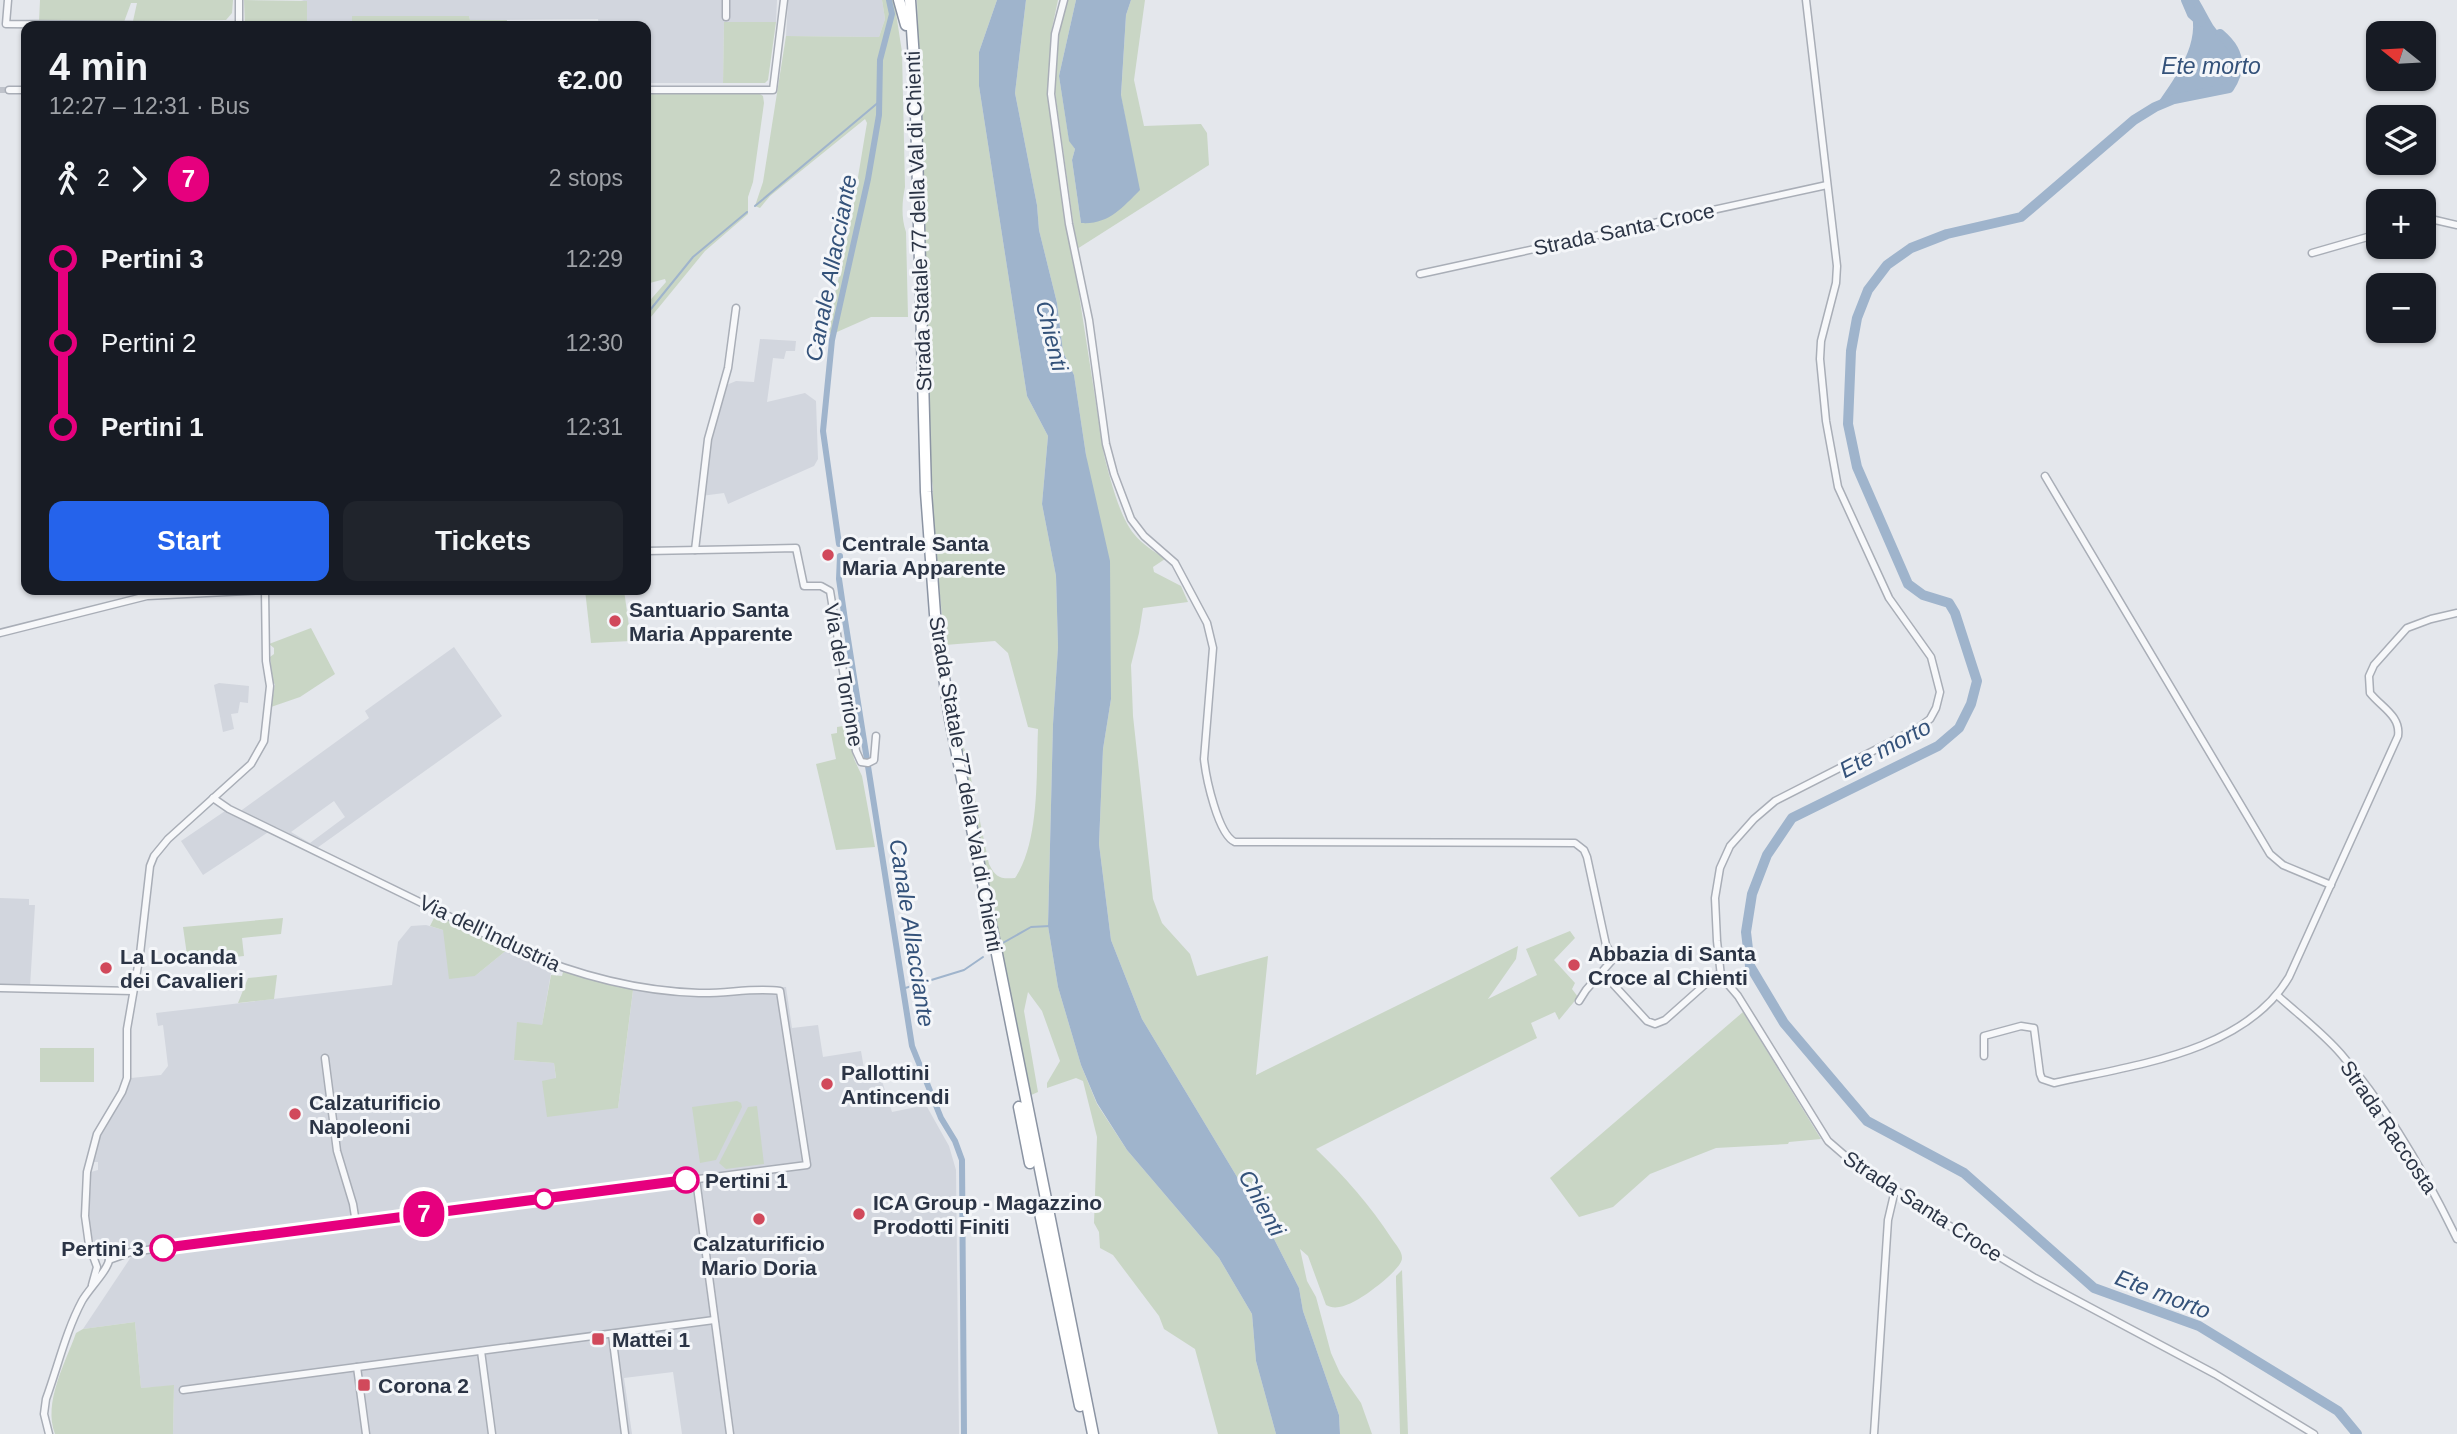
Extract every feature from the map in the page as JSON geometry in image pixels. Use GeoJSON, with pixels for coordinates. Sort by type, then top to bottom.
{"type":"FeatureCollection","features":[{"type":"Feature","properties":{"kind":"highway"},"geometry":{"type":"LineString","coordinates":[[901,0],[909,24]]}},
{"type":"Feature","properties":{"kind":"highway"},"geometry":{"type":"LineString","coordinates":[[909,24],[911,0]]}},
{"type":"Feature","properties":{"kind":"highway","name":"Strada Statale 77 della Val di Chienti"},"geometry":{"type":"LineString","coordinates":[[909,24],[927,515],[948,725],[1085,1434]]}},
{"type":"Feature","properties":{"kind":"highway","name":"Strada Statale 77 della Val di Chienti"},"geometry":{"type":"LineString","coordinates":[[1027,1127],[1093,1434]]}},
{"type":"Feature","properties":{"kind":"highway"},"geometry":{"type":"LineString","coordinates":[[1064,1292],[1073,1315],[1091,1411],[1102,1434]]}},
{"type":"Feature","properties":{"kind":"street"},"geometry":{"type":"LineString","coordinates":[[8,0],[6,24],[21,24]]}},
{"type":"Feature","properties":{"kind":"street"},"geometry":{"type":"LineString","coordinates":[[239,0],[239,21]]}},
{"type":"Feature","properties":{"kind":"street"},"geometry":{"type":"LineString","coordinates":[[726,0],[726,17]]}},
{"type":"Feature","properties":{"kind":"street"},"geometry":{"type":"LineString","coordinates":[[651,90],[773,90],[784,0]]}},
{"type":"Feature","properties":{"kind":"street"},"geometry":{"type":"LineString","coordinates":[[1064,0],[1055,34],[1051,94],[1069,224],[1089,320],[1106,444],[1131,519],[1138,530],[1175,563],[1208,623],[1213,648],[1204,759],[1205,771],[1225,834],[1236,842],[1575,843],[1584,850],[1587,857],[1606,945],[1614,958],[1579,1001]]}},
{"type":"Feature","properties":{"kind":"street"},"geometry":{"type":"LineString","coordinates":[[1602,972],[1647,1021],[1655,1024],[1665,1020],[1710,980],[1717,975],[1721,976],[1715,898],[1720,868],[1730,846],[1774,801],[1918,728],[1930,719],[1940,692],[1931,657],[1889,598],[1838,486],[1826,421],[1820,359],[1824,323],[1836,283],[1836,266],[1805,0]]}},
{"type":"Feature","properties":{"kind":"street"},"geometry":{"type":"LineString","coordinates":[[9,90],[21,90]]}},
{"type":"Feature","properties":{"kind":"street","name":"Strada Santa Croce"},"geometry":{"type":"LineString","coordinates":[[1420,274],[1827,185]]}},
{"type":"Feature","properties":{"kind":"street"},"geometry":{"type":"LineString","coordinates":[[2436,220],[2457,225]]}},
{"type":"Feature","properties":{"kind":"street"},"geometry":{"type":"LineString","coordinates":[[2312,253],[2366,237]]}},
{"type":"Feature","properties":{"kind":"street"},"geometry":{"type":"LineString","coordinates":[[695,550],[708,439],[728,368],[736,308]]}},
{"type":"Feature","properties":{"kind":"street"},"geometry":{"type":"LineString","coordinates":[[2045,476],[2270,854],[2283,865],[2331,886]]}},
{"type":"Feature","properties":{"kind":"street","name":"Via del Torrione"},"geometry":{"type":"LineString","coordinates":[[651,551],[794,547],[798,552],[804,586],[828,588],[856,751],[861,762],[872,762],[875,757],[876,736]]}},
{"type":"Feature","properties":{"kind":"street"},"geometry":{"type":"LineString","coordinates":[[0,633],[140,595]]}},
{"type":"Feature","properties":{"kind":"street"},"geometry":{"type":"LineString","coordinates":[[50,1434],[44,1414],[46,1399],[75,1317],[92,1285],[99,1263],[92,1251],[85,1216],[87,1172],[97,1134],[122,1092],[127,1078],[127,1029],[150,866],[160,847],[251,764],[264,741],[270,684],[266,661],[265,595]]}},
{"type":"Feature","properties":{"kind":"street"},"geometry":{"type":"LineString","coordinates":[[1984,1056],[1984,1036],[2021,1026],[2034,1028],[2040,1074],[2042,1079],[2054,1083],[2190,1051],[2244,1023],[2264,1009],[2290,977],[2398,736],[2396,719],[2370,692],[2369,676],[2374,665],[2407,628],[2457,613]]}},
{"type":"Feature","properties":{"kind":"street","name":"Via dell'Industria"},"geometry":{"type":"LineString","coordinates":[[213,798],[229,809],[558,967],[654,990],[705,993],[780,992],[807,1164],[696,1179]]}},
{"type":"Feature","properties":{"kind":"street","name":"Strada Santa Croce"},"geometry":{"type":"LineString","coordinates":[[1721,976],[1738,996],[1828,1141],[1850,1160],[2035,1278],[2215,1374],[2314,1434]]}},
{"type":"Feature","properties":{"kind":"street"},"geometry":{"type":"LineString","coordinates":[[0,988],[133,991]]}},
{"type":"Feature","properties":{"kind":"street","name":"Strada Raccosta"},"geometry":{"type":"LineString","coordinates":[[2277,996],[2339,1051],[2367,1086],[2440,1203],[2457,1239]]}},
{"type":"Feature","properties":{"kind":"street"},"geometry":{"type":"LineString","coordinates":[[325,1058],[337,1151],[353,1203],[356,1223]]}},
{"type":"Feature","properties":{"kind":"street"},"geometry":{"type":"LineString","coordinates":[[99,1263],[109,1265],[109,1260],[131,1252],[696,1179],[730,1434]]}},
{"type":"Feature","properties":{"kind":"street"},"geometry":{"type":"LineString","coordinates":[[1874,1434],[1888,1220],[1895,1190]]}},
{"type":"Feature","properties":{"kind":"street"},"geometry":{"type":"LineString","coordinates":[[183,1390],[714,1320]]}},
{"type":"Feature","properties":{"kind":"street"},"geometry":{"type":"LineString","coordinates":[[611,1334],[625,1434]]}},
{"type":"Feature","properties":{"kind":"street"},"geometry":{"type":"LineString","coordinates":[[481,1351],[492,1434]]}},
{"type":"Feature","properties":{"kind":"street"},"geometry":{"type":"LineString","coordinates":[[357,1367],[366,1434]]}},
{"type":"Feature","properties":{"kind":"shaded area"},"geometry":{"type":"Polygon","coordinates":[[[301,0],[724,0],[724,7],[729,8],[730,0],[777,0],[776,22],[724,22],[723,83],[651,83],[651,21],[353,16],[352,21],[307,21],[307,2],[301,0]]]}},
{"type":"Feature","properties":{"kind":"shaded area"},"geometry":{"type":"Polygon","coordinates":[[[788,0],[882,0],[885,19],[879,37],[786,36],[788,0]]]}},
{"type":"Feature","properties":{"kind":"shaded area"},"geometry":{"type":"Polygon","coordinates":[[[760,339],[796,341],[795,351],[786,351],[784,359],[773,358],[767,402],[805,393],[816,401],[818,459],[814,466],[728,504],[724,493],[701,496],[708,439],[724,386],[736,381],[754,382],[760,339]]]}},
{"type":"Feature","properties":{"kind":"shaded area"},"geometry":{"type":"Polygon","coordinates":[[[454,647],[502,716],[317,848],[276,827],[203,875],[181,841],[225,811],[235,815],[369,718],[365,711],[454,647]],[[334,801],[291,832],[310,843],[345,817],[334,801]]]}},
{"type":"Feature","properties":{"kind":"shaded area"},"geometry":{"type":"Polygon","coordinates":[[[219,683],[249,686],[248,703],[240,702],[238,713],[231,714],[234,729],[223,732],[214,685],[219,683]]]}},
{"type":"Feature","properties":{"kind":"shaded area"},"geometry":{"type":"Polygon","coordinates":[[[0,898],[29,899],[29,905],[35,905],[30,987],[0,986],[0,898]]]}},
{"type":"Feature","properties":{"kind":"shaded area"},"geometry":{"type":"Polygon","coordinates":[[[426,925],[443,930],[475,976],[508,949],[552,967],[542,1025],[514,1060],[554,1063],[556,1079],[618,1108],[634,983],[704,990],[786,987],[792,1028],[818,1025],[823,1057],[861,1051],[866,1080],[881,1078],[892,1112],[926,1105],[949,1146],[956,1170],[959,1434],[682,1434],[673,1372],[624,1378],[632,1434],[173,1434],[174,1386],[141,1388],[135,1322],[83,1329],[131,1257],[129,1246],[100,1250],[92,1238],[89,1215],[91,1172],[98,1170],[98,1162],[92,1162],[99,1138],[131,1078],[161,1075],[168,1066],[163,1025],[158,1026],[156,1013],[392,985],[398,942],[411,926],[426,925]]]}},
{"type":"Feature","properties":{"kind":"green space"},"geometry":{"type":"Polygon","coordinates":[[[40,0],[233,0],[232,13],[226,20],[133,21],[137,3],[131,3],[124,21],[39,21],[40,0]]]}},
{"type":"Feature","properties":{"kind":"green space"},"geometry":{"type":"Polygon","coordinates":[[[244,0],[307,1],[307,21],[245,21],[244,0]]]}},
{"type":"Feature","properties":{"kind":"green space"},"geometry":{"type":"Polygon","coordinates":[[[882,0],[894,0],[902,52],[905,187],[902,210],[906,232],[908,317],[871,317],[837,332],[823,335],[849,230],[867,123],[865,119],[770,196],[760,208],[755,206],[763,182],[786,36],[879,37],[885,19],[882,0]]]}},
{"type":"Feature","properties":{"kind":"green space"},"geometry":{"type":"Polygon","coordinates":[[[917,0],[997,0],[979,52],[979,86],[1027,396],[1048,436],[1042,504],[1056,576],[1058,647],[1053,724],[1048,926],[1058,987],[1081,1065],[1097,1104],[1127,1150],[1219,1258],[1252,1314],[1256,1361],[1276,1434],[1218,1434],[1195,1349],[1164,1329],[1159,1316],[1113,1255],[1100,1248],[1099,1232],[1094,1223],[1097,1137],[1083,1081],[1076,1078],[1047,1088],[1047,1083],[1060,1061],[1042,1011],[1028,992],[1024,1011],[1038,1092],[1029,1096],[960,741],[965,750],[989,864],[999,877],[1015,878],[1023,863],[1033,826],[1038,729],[1028,727],[1008,653],[995,641],[945,645],[932,516],[925,233],[927,191],[922,176],[917,0]]]}},
{"type":"Feature","properties":{"kind":"green space"},"geometry":{"type":"Polygon","coordinates":[[[1026,0],[1058,0],[1051,33],[1048,95],[1109,475],[1119,507],[1134,534],[1165,559],[1153,567],[1154,572],[1181,586],[1188,602],[1143,608],[1131,665],[1133,716],[1153,899],[1162,923],[1190,954],[1197,976],[1268,956],[1256,1075],[1518,946],[1516,959],[1488,999],[1537,975],[1526,949],[1570,931],[1575,938],[1554,960],[1575,983],[1572,989],[1578,997],[1559,1020],[1555,1012],[1531,1023],[1537,1038],[1316,1149],[1366,1203],[1402,1255],[1397,1267],[1375,1288],[1351,1303],[1331,1307],[1326,1305],[1308,1256],[1300,1249],[1307,1281],[1316,1297],[1331,1353],[1340,1373],[1361,1403],[1372,1434],[1340,1434],[1339,1415],[1303,1311],[1299,1288],[1272,1235],[1142,1019],[1111,940],[1099,844],[1103,749],[1111,699],[1086,455],[1074,375],[1063,352],[1057,303],[1039,230],[1037,205],[1015,93],[1026,0]]]}},
{"type":"Feature","properties":{"kind":"green space"},"geometry":{"type":"Polygon","coordinates":[[[1067,0],[1076,0],[1059,76],[1069,140],[1075,149],[1072,160],[1081,223],[1139,190],[1121,96],[1126,15],[1131,0],[1145,0],[1134,80],[1144,126],[1201,124],[1207,133],[1209,165],[1077,249],[1054,85],[1057,38],[1067,0]]]}},
{"type":"Feature","properties":{"kind":"green space"},"geometry":{"type":"Polygon","coordinates":[[[352,16],[469,16],[470,20],[507,20],[507,21],[352,21],[352,16]]]}},
{"type":"Feature","properties":{"kind":"green space"},"geometry":{"type":"Polygon","coordinates":[[[724,22],[776,22],[768,80],[765,83],[723,83],[724,22]]]}},
{"type":"Feature","properties":{"kind":"green space"},"geometry":{"type":"Polygon","coordinates":[[[651,94],[760,94],[764,103],[753,182],[748,197],[748,214],[705,251],[651,317],[651,299],[666,282],[665,279],[651,283],[651,94]]]}},
{"type":"Feature","properties":{"kind":"green space"},"geometry":{"type":"Polygon","coordinates":[[[586,595],[625,595],[631,641],[591,643],[586,595]]]}},
{"type":"Feature","properties":{"kind":"green space"},"geometry":{"type":"Polygon","coordinates":[[[311,628],[335,674],[300,697],[271,707],[275,684],[270,657],[274,654],[274,648],[269,644],[311,628]]]}},
{"type":"Feature","properties":{"kind":"green space"},"geometry":{"type":"Polygon","coordinates":[[[849,725],[854,759],[862,776],[875,847],[836,850],[816,764],[836,759],[831,734],[837,733],[837,727],[849,725]]]}},
{"type":"Feature","properties":{"kind":"green space"},"geometry":{"type":"Polygon","coordinates":[[[436,914],[508,949],[475,976],[449,979],[443,930],[430,926],[436,914]]]}},
{"type":"Feature","properties":{"kind":"green space"},"geometry":{"type":"Polygon","coordinates":[[[283,918],[281,934],[242,938],[244,956],[188,962],[183,927],[283,918]]]}},
{"type":"Feature","properties":{"kind":"green space"},"geometry":{"type":"Polygon","coordinates":[[[563,972],[633,990],[618,1108],[547,1117],[542,1081],[556,1078],[554,1063],[514,1060],[517,1022],[542,1025],[551,975],[562,976],[563,972]]]}},
{"type":"Feature","properties":{"kind":"green space"},"geometry":{"type":"Polygon","coordinates":[[[277,975],[274,999],[238,1003],[248,978],[277,975]]]}},
{"type":"Feature","properties":{"kind":"green space"},"geometry":{"type":"Polygon","coordinates":[[[1743,1012],[1821,1139],[1788,1144],[1716,1148],[1650,1174],[1613,1207],[1579,1217],[1550,1178],[1743,1012]]]}},
{"type":"Feature","properties":{"kind":"green space"},"geometry":{"type":"Polygon","coordinates":[[[40,1048],[94,1048],[94,1082],[40,1082],[40,1048]]]}},
{"type":"Feature","properties":{"kind":"green space"},"geometry":{"type":"Polygon","coordinates":[[[737,1101],[742,1107],[716,1160],[700,1163],[692,1107],[737,1101]]]}},
{"type":"Feature","properties":{"kind":"green space"},"geometry":{"type":"Polygon","coordinates":[[[757,1106],[764,1164],[726,1169],[719,1163],[748,1107],[757,1106]]]}},
{"type":"Feature","properties":{"kind":"green space"},"geometry":{"type":"Polygon","coordinates":[[[1402,1270],[1408,1434],[1400,1434],[1396,1276],[1402,1270]]]}},
{"type":"Feature","properties":{"kind":"green space"},"geometry":{"type":"Polygon","coordinates":[[[135,1322],[141,1388],[174,1385],[173,1434],[55,1434],[52,1422],[53,1396],[76,1333],[83,1329],[135,1322]]]}},
{"type":"Feature","properties":{"kind":"water","name":"Chienti"},"geometry":{"type":"Polygon","coordinates":[[[997,0],[1026,0],[1015,93],[1037,205],[1039,230],[1057,303],[1063,352],[1074,375],[1086,455],[1110,561],[1111,699],[1103,749],[1099,844],[1111,940],[1142,1019],[1272,1235],[1299,1288],[1303,1311],[1339,1415],[1340,1434],[1276,1434],[1256,1361],[1252,1314],[1219,1258],[1127,1150],[1097,1103],[1081,1065],[1058,987],[1048,926],[1053,724],[1058,647],[1056,576],[1042,504],[1048,436],[1027,396],[979,86],[979,52],[997,0]]]}},
{"type":"Feature","properties":{"kind":"water"},"geometry":{"type":"Polygon","coordinates":[[[1076,0],[1131,0],[1126,15],[1121,95],[1140,190],[1114,214],[1091,223],[1081,223],[1072,160],[1075,149],[1069,141],[1059,76],[1076,0]]]}},
{"type":"Feature","properties":{"kind":"water","name":"Ete morto"},"geometry":{"type":"Polygon","coordinates":[[[2186,0],[2199,0],[2213,25],[2236,54],[2238,68],[2229,88],[2174,99],[2155,107],[2183,64],[2192,40],[2192,15],[2186,0]]]}},
{"type":"Feature","properties":{"kind":"waterway","name":"Canale Allacciante"},"geometry":{"type":"LineString","coordinates":[[839,544],[823,431],[832,340],[868,179],[879,115],[880,60],[892,14],[889,0]]}},
{"type":"Feature","properties":{"kind":"waterway","name":"Ete morto"},"geometry":{"type":"LineString","coordinates":[[2186,0],[2192,14],[2201,22]]}},
{"type":"Feature","properties":{"kind":"waterway","name":"Ete morto"},"geometry":{"type":"LineString","coordinates":[[2220,34],[2231,46],[2237,59],[2236,73],[2229,88],[2174,99],[2155,107],[2134,120],[2021,217],[1947,234],[1911,248],[1887,265],[1868,290],[1857,318],[1851,351],[1848,424],[1857,467],[1908,584],[1923,595],[1949,603],[1955,613],[1977,681],[1971,704],[1959,728],[1938,746],[1792,818],[1767,855],[1752,894],[1746,932],[1750,966],[1784,1023],[1867,1121],[1964,1173],[2094,1288],[2199,1326],[2338,1411],[2357,1434]]}},
{"type":"Feature","properties":{"kind":"waterway"},"geometry":{"type":"LineString","coordinates":[[755,206],[880,101]]}},
{"type":"Feature","properties":{"kind":"waterway"},"geometry":{"type":"LineString","coordinates":[[651,309],[693,257],[747,212]]}},
{"type":"Feature","properties":{"kind":"waterway","name":"Canale Allacciante"},"geometry":{"type":"LineString","coordinates":[[840,556],[839,579],[845,620],[912,1046],[941,1118],[955,1141],[962,1160],[964,1434]]}},
{"type":"Feature","properties":{"kind":"waterway"},"geometry":{"type":"LineString","coordinates":[[1001,944],[1031,927],[1050,926]]}},
{"type":"Feature","properties":{"kind":"waterway"},"geometry":{"type":"LineString","coordinates":[[902,989],[964,970],[983,957]]}},
{"type":"Feature","properties":{"kind":"tunnel"},"geometry":{"type":"LineString","coordinates":[[0,90],[9,90]]}},
{"type":"Feature","properties":{"kind":"bus line","name":"7"},"geometry":{"type":"LineString","coordinates":[[163,1248],[686,1180]]}},
{"type":"Feature","properties":{"kind":"place","name":"Centrale Santa Maria Apparente"},"geometry":{"type":"Point","coordinates":[828,555]}},
{"type":"Feature","properties":{"kind":"place","name":"Santuario Santa Maria Apparente"},"geometry":{"type":"Point","coordinates":[615,621]}},
{"type":"Feature","properties":{"kind":"place","name":"Abbazia di Santa Croce al Chienti"},"geometry":{"type":"Point","coordinates":[1574,965]}},
{"type":"Feature","properties":{"kind":"place","name":"La Locanda dei Cavalieri"},"geometry":{"type":"Point","coordinates":[106,968]}},
{"type":"Feature","properties":{"kind":"place","name":"Pallottini Antincendi"},"geometry":{"type":"Point","coordinates":[827,1084]}},
{"type":"Feature","properties":{"kind":"place","name":"Calzaturificio Napoleoni"},"geometry":{"type":"Point","coordinates":[295,1114]}},
{"type":"Feature","properties":{"kind":"place","name":"Pertini 1"},"geometry":{"type":"Point","coordinates":[686,1180]}},
{"type":"Feature","properties":{"kind":"place","name":"ICA Group - Magazzino Prodotti Finiti"},"geometry":{"type":"Point","coordinates":[859,1214]}},
{"type":"Feature","properties":{"kind":"place","name":"Calzaturificio Mario Doria"},"geometry":{"type":"Point","coordinates":[759,1219]}},
{"type":"Feature","properties":{"kind":"place","name":"Pertini 3"},"geometry":{"type":"Point","coordinates":[163,1248]}},
{"type":"Feature","properties":{"kind":"place","name":"Mattei 1"},"geometry":{"type":"Point","coordinates":[598,1339]}},
{"type":"Feature","properties":{"kind":"place","name":"Corona 2"},"geometry":{"type":"Point","coordinates":[364,1385]}}]}
